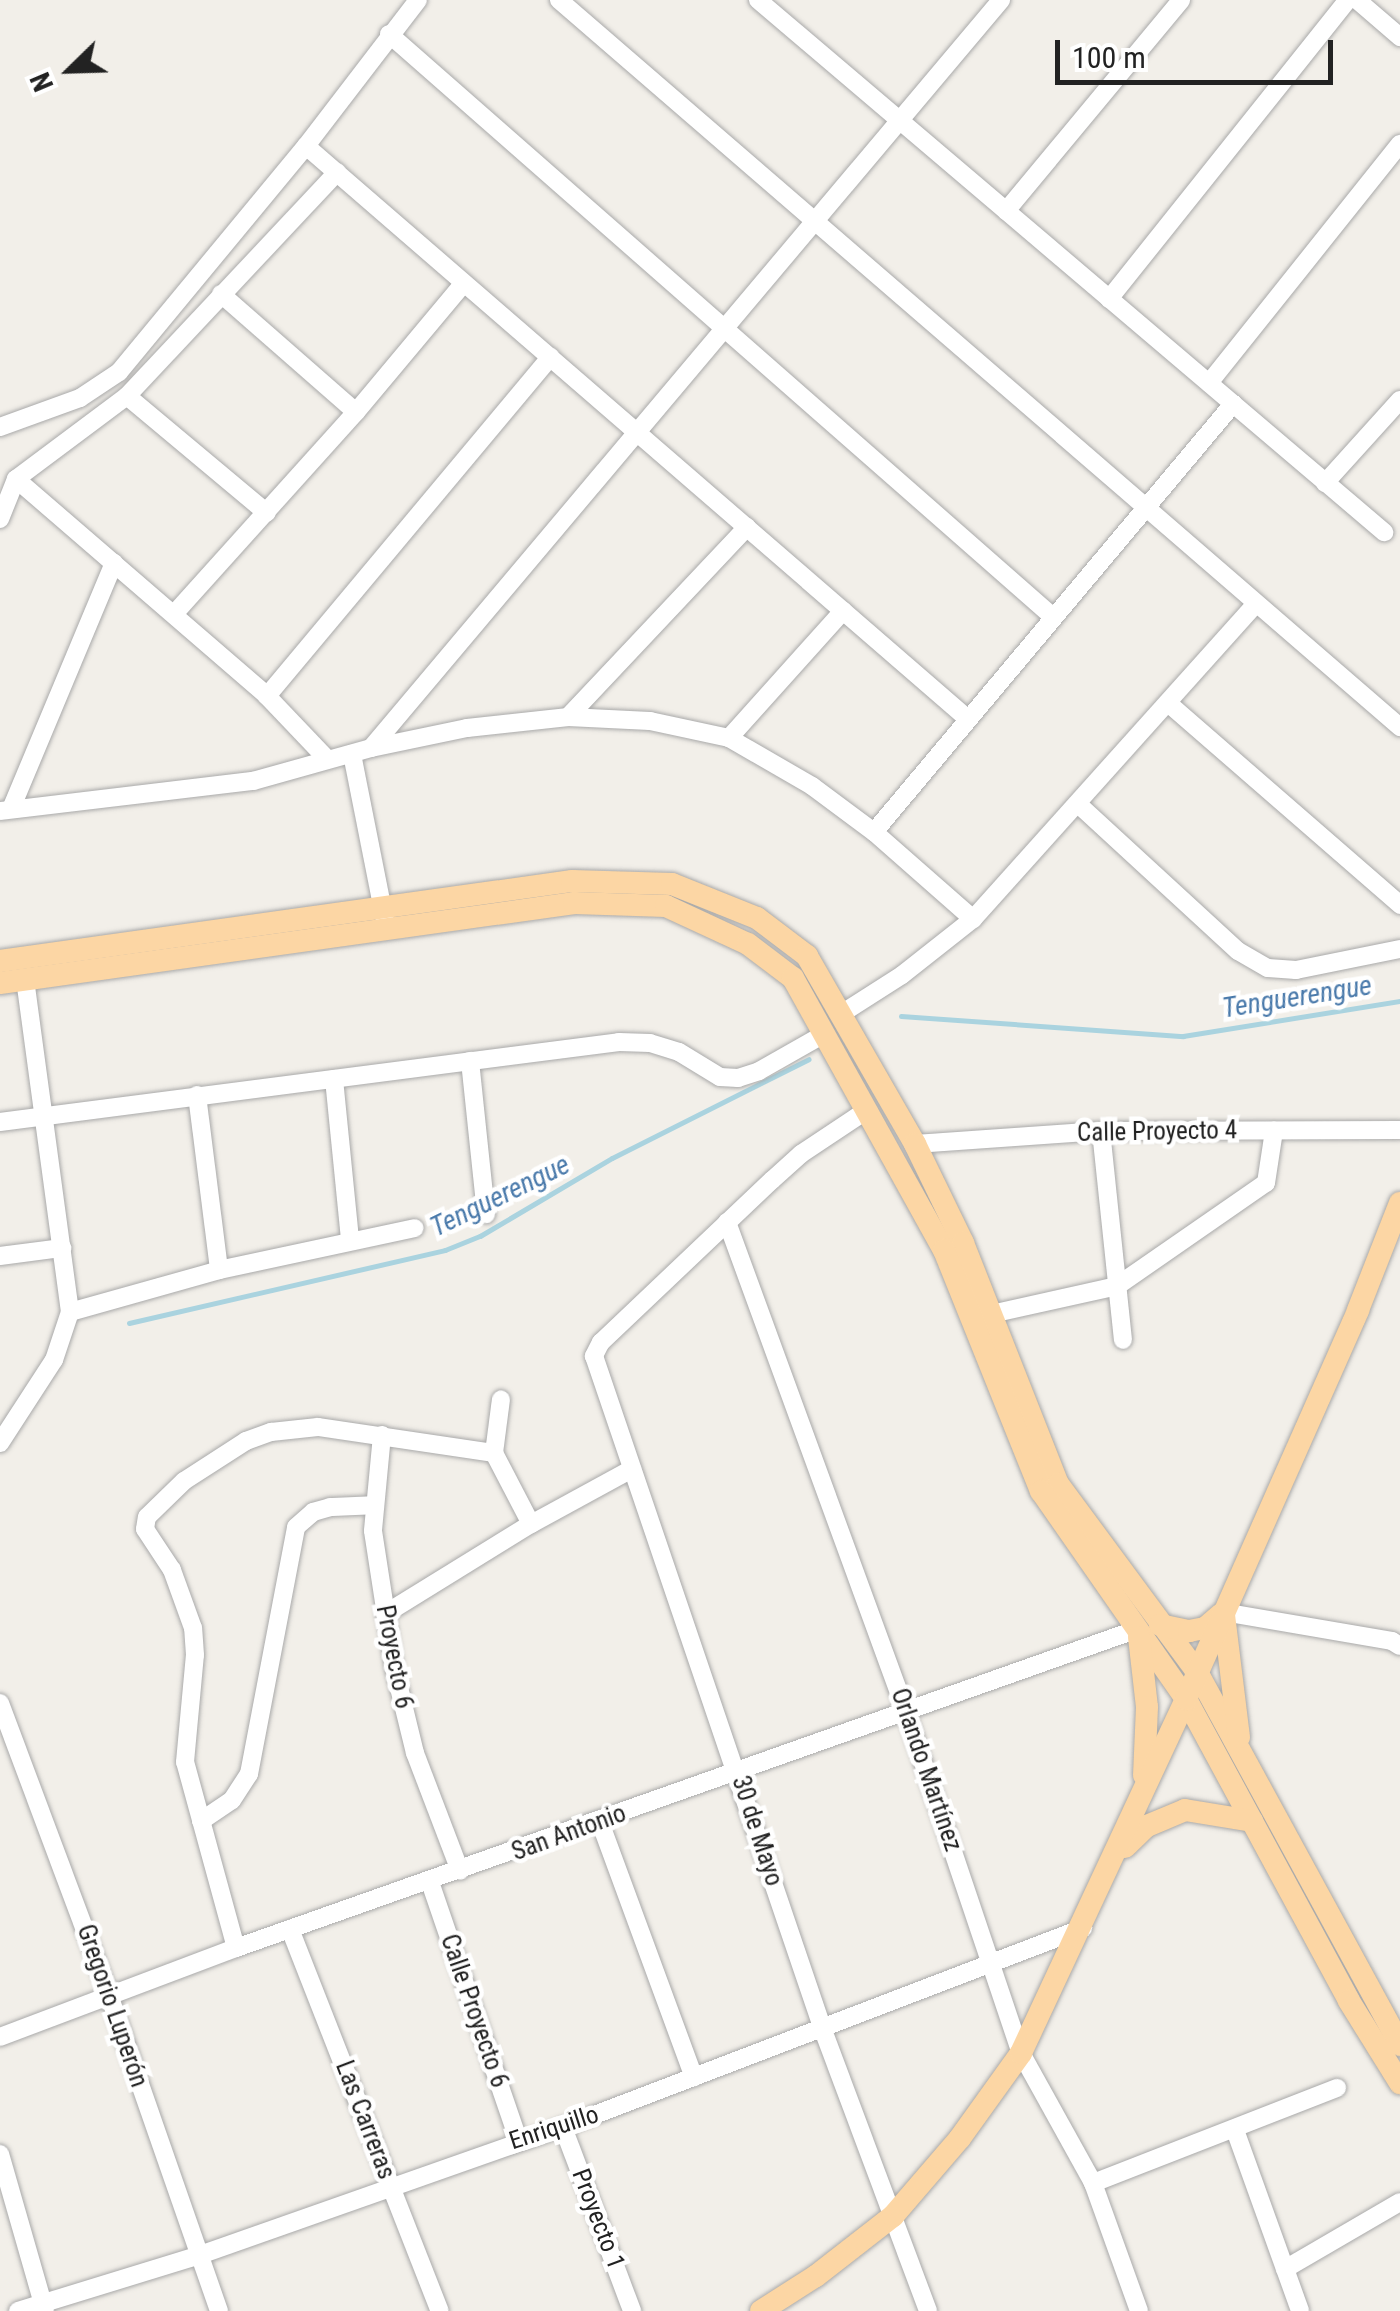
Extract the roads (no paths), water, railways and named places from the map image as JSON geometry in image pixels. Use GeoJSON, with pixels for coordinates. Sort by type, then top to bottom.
{"type":"FeatureCollection","features":[{"type":"Feature","properties":{"kind":"main road"},"geometry":{"type":"LineString","coordinates":[[0,983],[384,918],[572,881],[672,884],[757,918],[807,956],[914,1144],[991,1314],[1058,1484],[1149,1627],[1349,2001],[1400,2084]]}},
{"type":"Feature","properties":{"kind":"main road"},"geometry":{"type":"LineString","coordinates":[[0,961],[384,918],[574,903],[666,906],[748,944],[793,978],[944,1250],[1041,1491],[1149,1627],[1197,1672],[1400,2045]]}},
{"type":"Feature","properties":{"kind":"main road"},"geometry":{"type":"LineString","coordinates":[[761,2311],[816,2276],[893,2216],[960,2138],[1021,2053],[1084,1928],[1358,1310],[1400,1203]]}},
{"type":"Feature","properties":{"kind":"main road"},"geometry":{"type":"LineString","coordinates":[[1149,1627],[1190,1631],[1204,1628],[1223,1612]]}},
{"type":"Feature","properties":{"kind":"main road"},"geometry":{"type":"LineString","coordinates":[[1223,1612],[1244,1760]]}},
{"type":"Feature","properties":{"kind":"main road"},"geometry":{"type":"LineString","coordinates":[[1141,1798],[1149,1627]]}},
{"type":"Feature","properties":{"kind":"main road"},"geometry":{"type":"LineString","coordinates":[[1115,1856],[1146,1826],[1185,1810],[1252,1820]]}},
{"type":"Feature","properties":{"kind":"street"},"geometry":{"type":"LineString","coordinates":[[0,427],[80,398],[119,372],[306,146],[418,0]]}},
{"type":"Feature","properties":{"kind":"street"},"geometry":{"type":"LineString","coordinates":[[559,0],[1400,727]]}},
{"type":"Feature","properties":{"kind":"street"},"geometry":{"type":"LineString","coordinates":[[758,0],[1384,532]]}},
{"type":"Feature","properties":{"kind":"street"},"geometry":{"type":"LineString","coordinates":[[384,918],[362,751],[638,433],[1001,0]]}},
{"type":"Feature","properties":{"kind":"street"},"geometry":{"type":"LineString","coordinates":[[1006,211],[1181,0]]}},
{"type":"Feature","properties":{"kind":"street"},"geometry":{"type":"LineString","coordinates":[[1109,299],[1348,0]]}},
{"type":"Feature","properties":{"kind":"street"},"geometry":{"type":"LineString","coordinates":[[1357,0],[1400,37]]}},
{"type":"Feature","properties":{"kind":"street"},"geometry":{"type":"LineString","coordinates":[[389,34],[1054,617]]}},
{"type":"Feature","properties":{"kind":"street"},"geometry":{"type":"LineString","coordinates":[[1209,383],[1400,144]]}},
{"type":"Feature","properties":{"kind":"street"},"geometry":{"type":"LineString","coordinates":[[306,146],[968,719]]}},
{"type":"Feature","properties":{"kind":"street"},"geometry":{"type":"LineString","coordinates":[[0,518],[16,478],[126,396],[336,172]]}},
{"type":"Feature","properties":{"kind":"street"},"geometry":{"type":"LineString","coordinates":[[174,614],[267,514],[464,283]]}},
{"type":"Feature","properties":{"kind":"street"},"geometry":{"type":"LineString","coordinates":[[221,294],[356,412]]}},
{"type":"Feature","properties":{"kind":"street"},"geometry":{"type":"LineString","coordinates":[[267,696],[550,357]]}},
{"type":"Feature","properties":{"kind":"street"},"geometry":{"type":"LineString","coordinates":[[126,396],[267,514]]}},
{"type":"Feature","properties":{"kind":"street"},"geometry":{"type":"LineString","coordinates":[[1326,483],[1400,400]]}},
{"type":"Feature","properties":{"kind":"street"},"geometry":{"type":"LineString","coordinates":[[874,832],[1233,404]]}},
{"type":"Feature","properties":{"kind":"street"},"geometry":{"type":"LineString","coordinates":[[16,478],[267,696],[327,760]]}},
{"type":"Feature","properties":{"kind":"street"},"geometry":{"type":"LineString","coordinates":[[568,717],[746,527]]}},
{"type":"Feature","properties":{"kind":"street"},"geometry":{"type":"LineString","coordinates":[[6,810],[114,564]]}},
{"type":"Feature","properties":{"kind":"street"},"geometry":{"type":"LineString","coordinates":[[840,1014],[902,975],[973,919],[1256,604]]}},
{"type":"Feature","properties":{"kind":"street"},"geometry":{"type":"LineString","coordinates":[[729,738],[844,611]]}},
{"type":"Feature","properties":{"kind":"street"},"geometry":{"type":"LineString","coordinates":[[1168,703],[1400,905]]}},
{"type":"Feature","properties":{"kind":"street"},"geometry":{"type":"LineString","coordinates":[[6,810],[253,781],[467,728],[568,717],[650,721],[729,738],[812,786],[874,832],[973,919]]}},
{"type":"Feature","properties":{"kind":"street"},"geometry":{"type":"LineString","coordinates":[[1078,804],[1238,951],[1268,968],[1296,970],[1400,949]]}},
{"type":"Feature","properties":{"kind":"street"},"geometry":{"type":"LineString","coordinates":[[0,1444],[54,1360],[70,1312],[24,980]]}},
{"type":"Feature","properties":{"kind":"street"},"geometry":{"type":"LineString","coordinates":[[0,1122],[619,1042],[650,1043],[678,1052],[720,1077],[738,1078],[760,1071],[824,1034]]}},
{"type":"Feature","properties":{"kind":"street"},"geometry":{"type":"LineString","coordinates":[[470,1060],[486,1214]]}},
{"type":"Feature","properties":{"kind":"street"},"geometry":{"type":"LineString","coordinates":[[334,1079],[350,1240]]}},
{"type":"Feature","properties":{"kind":"street"},"geometry":{"type":"LineString","coordinates":[[197,1096],[220,1270]]}},
{"type":"Feature","properties":{"kind":"street"},"geometry":{"type":"LineString","coordinates":[[727,1222],[801,1154],[867,1110]]}},
{"type":"Feature","properties":{"kind":"street","name":"Calle Proyecto 4"},"geometry":{"type":"LineString","coordinates":[[914,1144],[1102,1132],[1400,1130]]}},
{"type":"Feature","properties":{"kind":"street"},"geometry":{"type":"LineString","coordinates":[[991,1314],[1118,1286],[1266,1183],[1274,1131]]}},
{"type":"Feature","properties":{"kind":"street"},"geometry":{"type":"LineString","coordinates":[[1102,1132],[1123,1340]]}},
{"type":"Feature","properties":{"kind":"street","name":"30 de Mayo"},"geometry":{"type":"LineString","coordinates":[[727,1222],[595,1348],[594,1356],[823,2030],[928,2311]]}},
{"type":"Feature","properties":{"kind":"street","name":"Orlando Martínez"},"geometry":{"type":"LineString","coordinates":[[727,1222],[906,1712],[995,1964],[1021,2053],[1093,2183],[1139,2311]]}},
{"type":"Feature","properties":{"kind":"street"},"geometry":{"type":"LineString","coordinates":[[70,1312],[220,1270],[415,1228]]}},
{"type":"Feature","properties":{"kind":"street"},"geometry":{"type":"LineString","coordinates":[[0,1256],[62,1248]]}},
{"type":"Feature","properties":{"kind":"street"},"geometry":{"type":"LineString","coordinates":[[500,1399],[494,1453],[532,1524]]}},
{"type":"Feature","properties":{"kind":"street"},"geometry":{"type":"LineString","coordinates":[[236,1948],[184,1749],[196,1655],[192,1628],[172,1570],[145,1529],[147,1516],[184,1481],[246,1441],[271,1432],[318,1427],[494,1453]]}},
{"type":"Feature","properties":{"kind":"street","name":"Proyecto 6"},"geometry":{"type":"LineString","coordinates":[[382,1435],[373,1531],[385,1614],[415,1753],[460,1871]]}},
{"type":"Feature","properties":{"kind":"street"},"geometry":{"type":"LineString","coordinates":[[385,1614],[532,1524],[632,1469]]}},
{"type":"Feature","properties":{"kind":"street"},"geometry":{"type":"LineString","coordinates":[[202,1822],[232,1800],[249,1774],[296,1527],[313,1512],[330,1507],[375,1505]]}},
{"type":"Feature","properties":{"kind":"street"},"geometry":{"type":"LineString","coordinates":[[1223,1612],[1392,1641],[1400,1646]]}},
{"type":"Feature","properties":{"kind":"street","name":"San Antonio"},"geometry":{"type":"LineString","coordinates":[[0,2037],[236,1948],[1149,1627]]}},
{"type":"Feature","properties":{"kind":"street","name":"Gregorio Luperón"},"geometry":{"type":"LineString","coordinates":[[0,1703],[110,1995],[219,2311]]}},
{"type":"Feature","properties":{"kind":"street"},"geometry":{"type":"LineString","coordinates":[[600,1822],[694,2078]]}},
{"type":"Feature","properties":{"kind":"street","name":"Calle Proyecto 6"},"geometry":{"type":"LineString","coordinates":[[430,1882],[518,2140]]}},
{"type":"Feature","properties":{"kind":"street","name":"Enriquillo"},"geometry":{"type":"LineString","coordinates":[[18,2311],[44,2307],[198,2256],[390,2184],[563,2127],[1084,1928]]}},
{"type":"Feature","properties":{"kind":"street","name":"Las Carreras"},"geometry":{"type":"LineString","coordinates":[[290,1929],[440,2311]]}},
{"type":"Feature","properties":{"kind":"street"},"geometry":{"type":"LineString","coordinates":[[1093,2183],[1337,2088]]}},
{"type":"Feature","properties":{"kind":"street","name":"Proyecto 1"},"geometry":{"type":"LineString","coordinates":[[563,2127],[632,2311]]}},
{"type":"Feature","properties":{"kind":"street"},"geometry":{"type":"LineString","coordinates":[[1235,2130],[1300,2311]]}},
{"type":"Feature","properties":{"kind":"street"},"geometry":{"type":"LineString","coordinates":[[0,2154],[44,2307]]}},
{"type":"Feature","properties":{"kind":"street"},"geometry":{"type":"LineString","coordinates":[[1285,2269],[1400,2202]]}},
{"type":"Feature","properties":{"kind":"waterway","name":"Tenguerengue"},"geometry":{"type":"LineString","coordinates":[[901,1016],[1183,1036],[1400,1001]]}},
{"type":"Feature","properties":{"kind":"waterway","name":"Tenguerengue"},"geometry":{"type":"LineString","coordinates":[[129,1323],[445,1250],[480,1236],[612,1158],[809,1059]]}}]}
